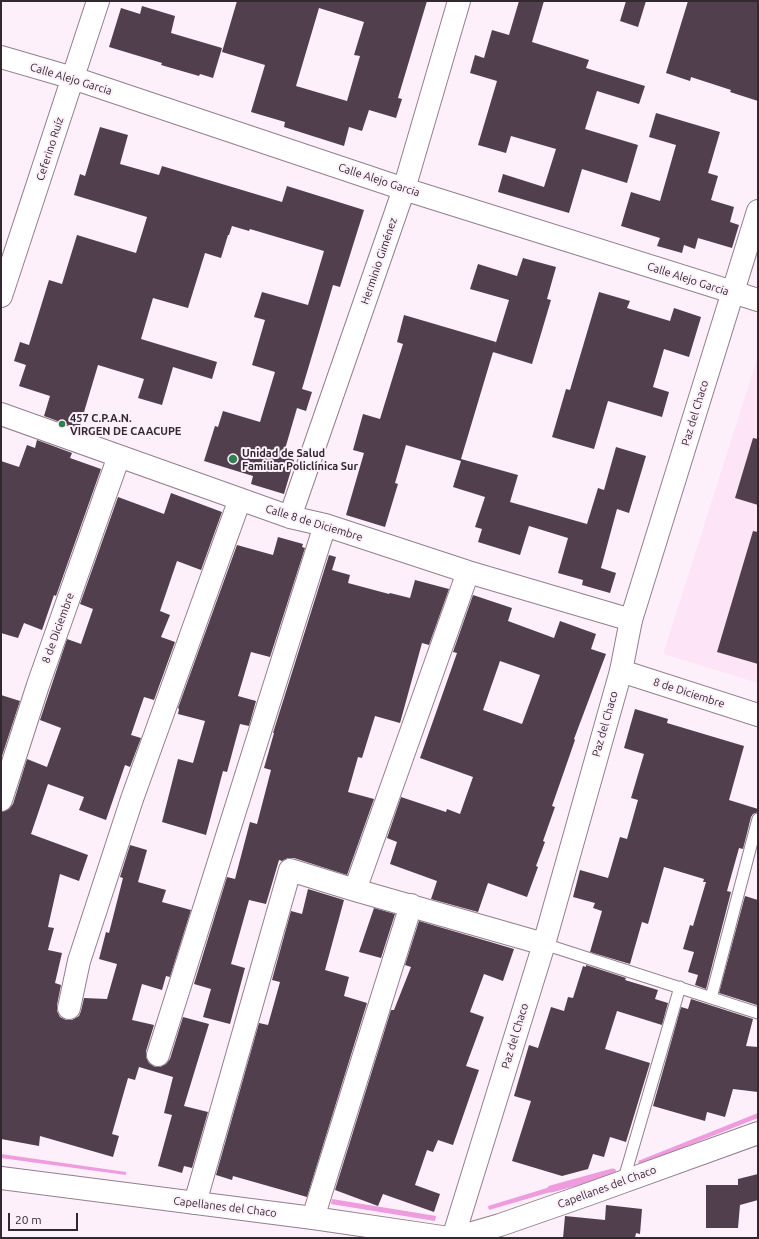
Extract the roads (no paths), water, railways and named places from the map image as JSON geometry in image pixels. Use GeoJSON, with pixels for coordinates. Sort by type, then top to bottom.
{"type":"FeatureCollection","features":[{"type":"Feature","properties":{"kind":"street","name":"Ceferino Ruíz"},"geometry":{"type":"LineString","coordinates":[[1,296],[98,1]]}},
{"type":"Feature","properties":{"kind":"street","name":"Herminio Giménez"},"geometry":{"type":"LineString","coordinates":[[290,517],[404,189],[459,1]]}},
{"type":"Feature","properties":{"kind":"street","name":"Calle Alejo Garcia"},"geometry":{"type":"LineString","coordinates":[[1,57],[73,78],[404,189],[758,300]]}},
{"type":"Feature","properties":{"kind":"street","name":"Paz del Chaco"},"geometry":{"type":"LineString","coordinates":[[454,1238],[544,944],[620,671],[631,620],[758,211]]}},
{"type":"Feature","properties":{"kind":"street","name":"Calle 8 de Diciembre"},"geometry":{"type":"LineString","coordinates":[[1,414],[290,517],[325,525],[468,572],[631,620]]}},
{"type":"Feature","properties":{"kind":"street","name":"8 de Diciembre"},"geometry":{"type":"LineString","coordinates":[[1,800],[38,685],[119,456]]}},
{"type":"Feature","properties":{"kind":"street"},"geometry":{"type":"LineString","coordinates":[[69,1008],[79,961],[132,800],[240,499]]}},
{"type":"Feature","properties":{"kind":"street"},"geometry":{"type":"LineString","coordinates":[[158,1055],[325,525]]}},
{"type":"Feature","properties":{"kind":"street"},"geometry":{"type":"LineString","coordinates":[[355,890],[468,572]]}},
{"type":"Feature","properties":{"kind":"street","name":"8 de Diciembre"},"geometry":{"type":"LineString","coordinates":[[620,671],[758,715]]}},
{"type":"Feature","properties":{"kind":"street"},"geometry":{"type":"LineString","coordinates":[[195,1203],[290,870],[544,944]]}},
{"type":"Feature","properties":{"kind":"street"},"geometry":{"type":"LineString","coordinates":[[313,1218],[411,905]]}},
{"type":"Feature","properties":{"kind":"street","name":"Capellanes del Chaco"},"geometry":{"type":"LineString","coordinates":[[454,1238],[623,1182],[758,1133]]}},
{"type":"Feature","properties":{"kind":"street","name":"Capellanes del Chaco"},"geometry":{"type":"LineString","coordinates":[[1,1178],[313,1218],[449,1238]]}},
{"type":"Feature","properties":{"kind":"lane"},"geometry":{"type":"LineString","coordinates":[[712,998],[758,819]]}},
{"type":"Feature","properties":{"kind":"lane"},"geometry":{"type":"LineString","coordinates":[[544,944],[758,1013]]}},
{"type":"Feature","properties":{"kind":"lane"},"geometry":{"type":"LineString","coordinates":[[623,1182],[680,987]]}},
{"type":"Feature","properties":{"kind":"waterway"},"geometry":{"type":"LineString","coordinates":[[551,1189],[613,1172]]}},
{"type":"Feature","properties":{"kind":"place","name":"457 C.P.A.N. VIRGEN DE CAACUPE"},"geometry":{"type":"Point","coordinates":[62,424]}},
{"type":"Feature","properties":{"kind":"place","name":"Unidad de Salud Familiar Policlínica Sur"},"geometry":{"type":"Point","coordinates":[233,459]}}]}
